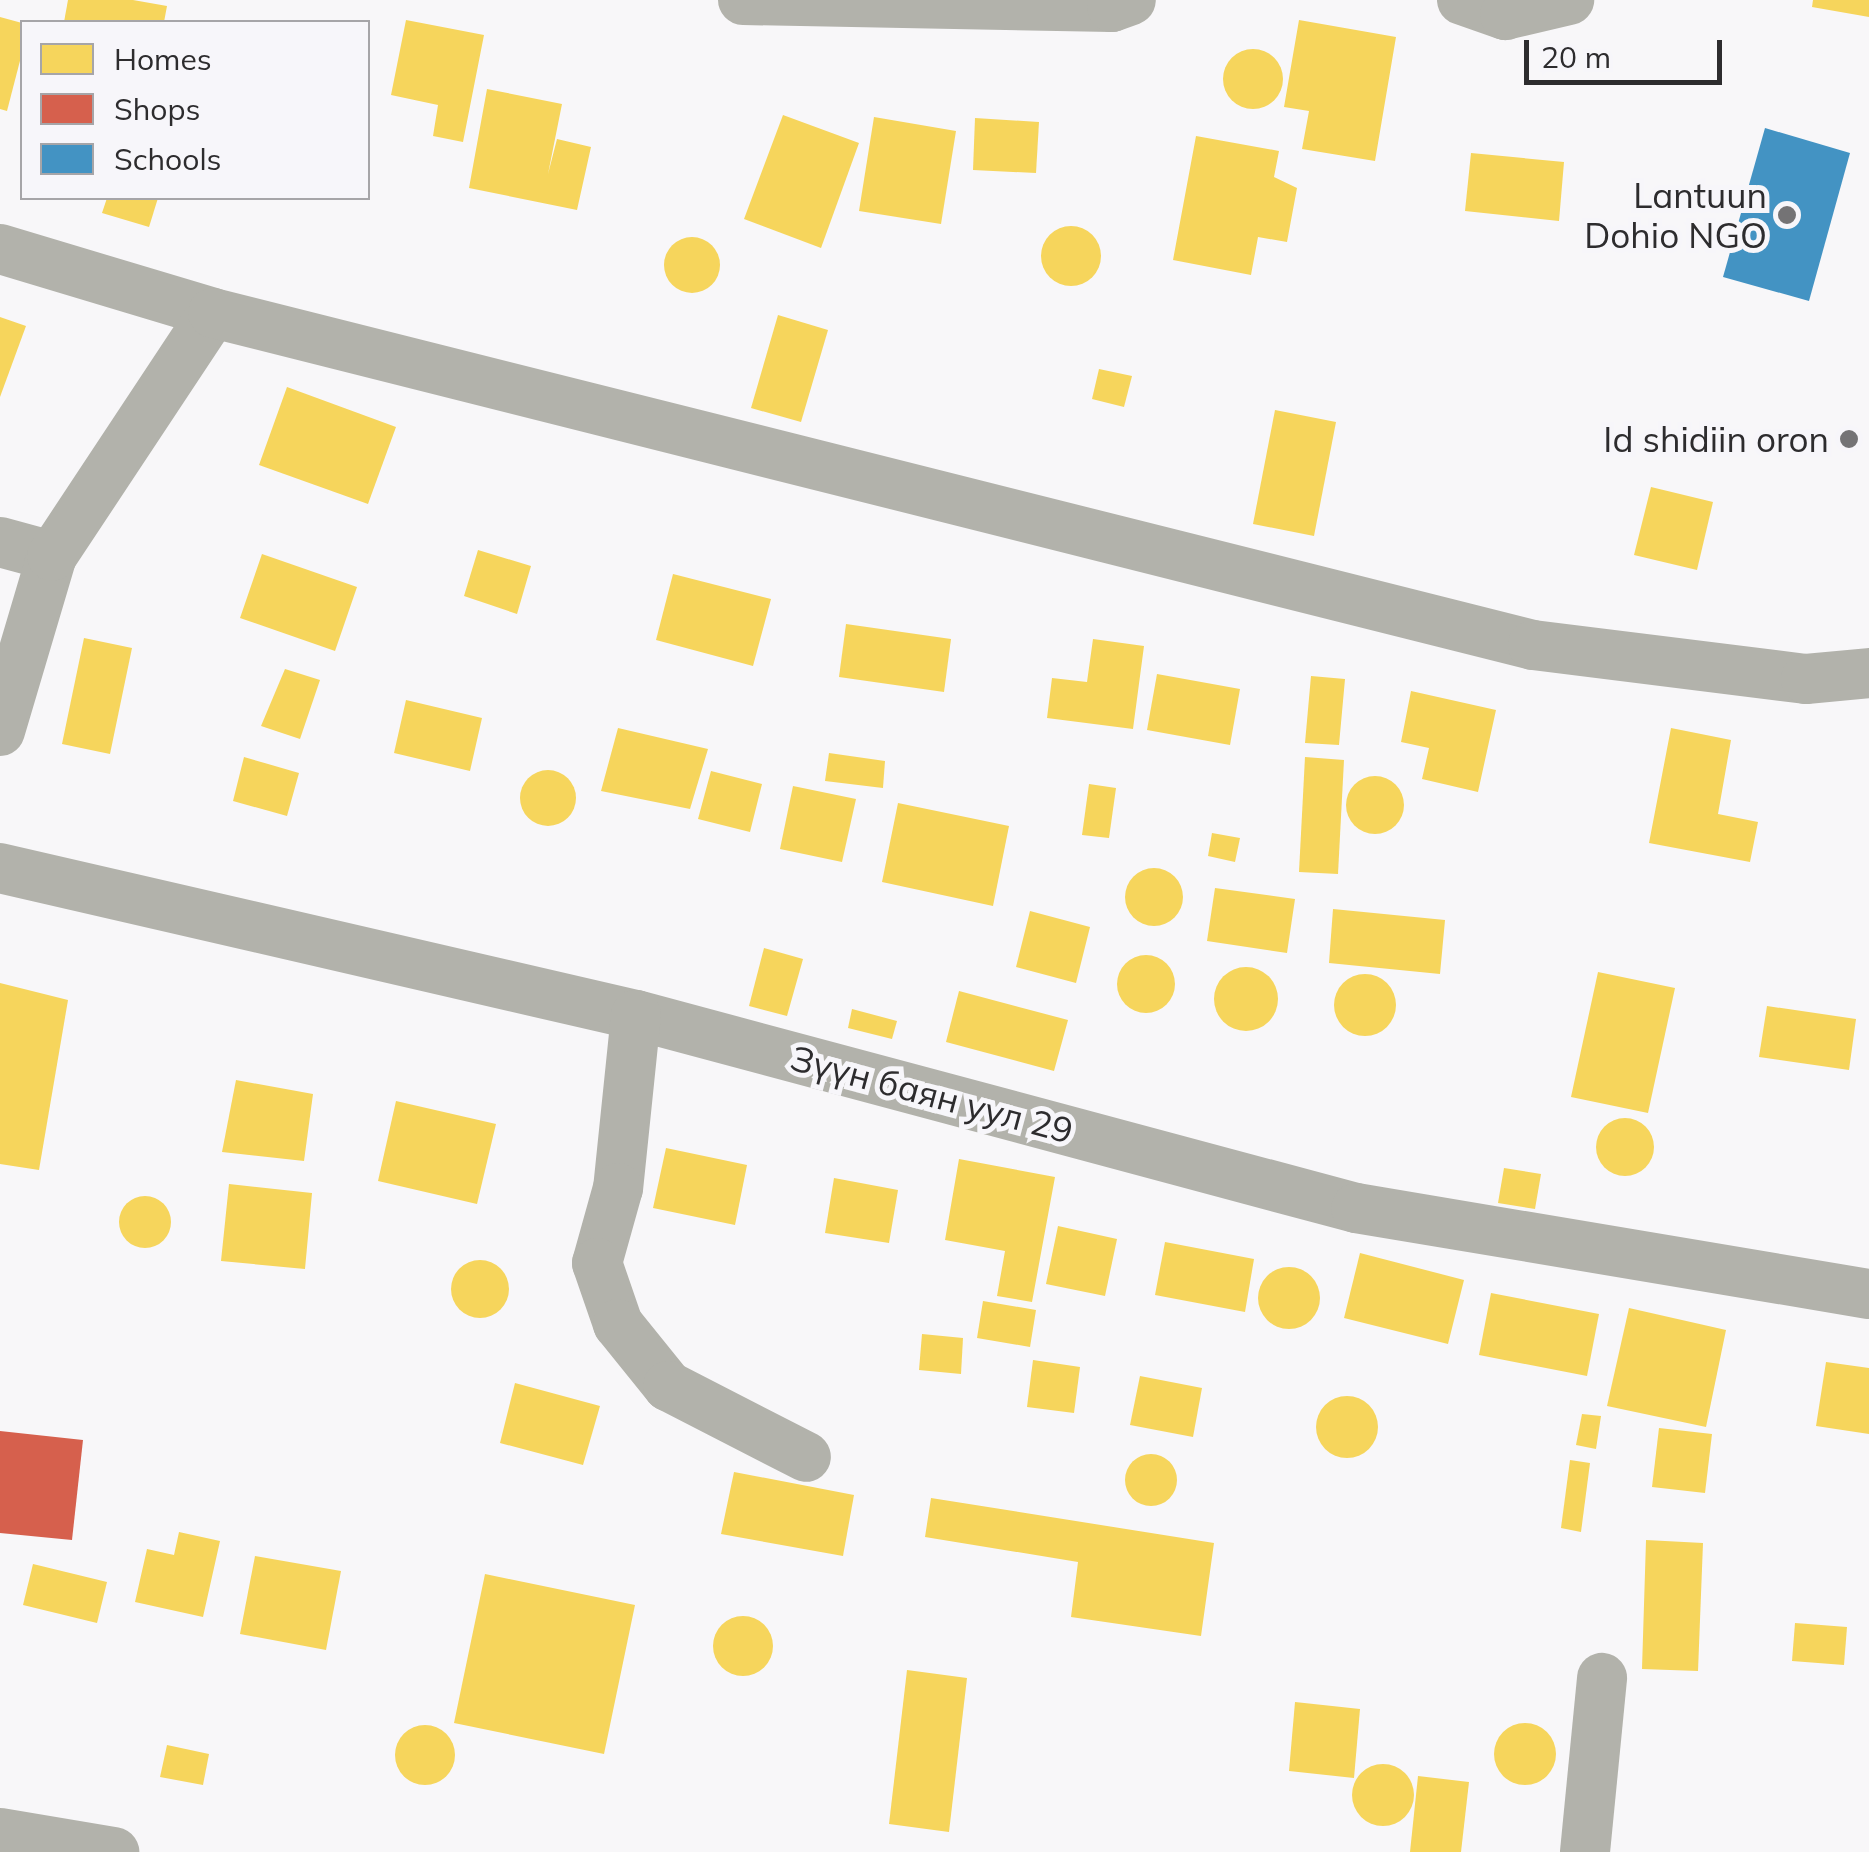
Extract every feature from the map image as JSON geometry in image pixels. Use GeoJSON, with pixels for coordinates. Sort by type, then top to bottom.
{"type":"FeatureCollection","features":[{"type":"Feature","properties":{"kind":"street"},"geometry":{"type":"LineString","coordinates":[[744,0],[1112,8],[1131,0]]}},
{"type":"Feature","properties":{"kind":"street"},"geometry":{"type":"LineString","coordinates":[[1462,0],[1506,15],[1569,0]]}},
{"type":"Feature","properties":{"kind":"street"},"geometry":{"type":"LineString","coordinates":[[0,249],[213,313],[1533,645],[1806,679],[1869,673]]}},
{"type":"Feature","properties":{"kind":"street"},"geometry":{"type":"LineString","coordinates":[[0,731],[52,556],[213,313]]}},
{"type":"Feature","properties":{"kind":"street"},"geometry":{"type":"LineString","coordinates":[[0,542],[52,556]]}},
{"type":"Feature","properties":{"kind":"street","name":"Зүүн баян уул 29"},"geometry":{"type":"LineString","coordinates":[[0,868],[636,1014],[1356,1208],[1869,1294]]}},
{"type":"Feature","properties":{"kind":"street"},"geometry":{"type":"LineString","coordinates":[[636,1014],[618,1188],[597,1263],[618,1324],[668,1386],[806,1457]]}},
{"type":"Feature","properties":{"kind":"street"},"geometry":{"type":"LineString","coordinates":[[1585,1852],[1602,1678]]}},
{"type":"Feature","properties":{"kind":"street"},"geometry":{"type":"LineString","coordinates":[[0,1833],[114,1852]]}},
{"type":"Feature","properties":{"kind":"building: Homes"},"geometry":{"type":"Polygon","coordinates":[[[68,0],[133,0],[167,6],[164,20],[64,20],[68,0]]]}},
{"type":"Feature","properties":{"kind":"building: Homes"},"geometry":{"type":"Polygon","coordinates":[[[1813,0],[1869,0],[1869,17],[1812,7],[1813,0]]]}},
{"type":"Feature","properties":{"kind":"building: Homes"},"geometry":{"type":"Polygon","coordinates":[[[0,17],[20,22],[20,61],[7,111],[0,109],[0,17]]]}},
{"type":"Feature","properties":{"kind":"building: Homes"},"geometry":{"type":"Polygon","coordinates":[[[406,20],[484,35],[463,142],[433,136],[438,105],[391,95],[406,20]]]}},
{"type":"Feature","properties":{"kind":"building: Homes"},"geometry":{"type":"Polygon","coordinates":[[[1299,20],[1396,37],[1375,161],[1302,149],[1309,111],[1284,107],[1299,20]]]}},
{"type":"Feature","properties":{"kind":"building: Homes"},"geometry":{"type":"Polygon","coordinates":[[[1253,49],[1274,58],[1283,79],[1274,100],[1253,109],[1232,100],[1223,79],[1232,58],[1253,49]]]}},
{"type":"Feature","properties":{"kind":"building: Homes"},"geometry":{"type":"Polygon","coordinates":[[[487,89],[562,104],[548,174],[557,139],[591,147],[577,210],[469,188],[487,89]]]}},
{"type":"Feature","properties":{"kind":"building: Homes"},"geometry":{"type":"Polygon","coordinates":[[[783,115],[859,143],[821,248],[744,219],[783,115]]]}},
{"type":"Feature","properties":{"kind":"building: Homes"},"geometry":{"type":"Polygon","coordinates":[[[874,117],[956,131],[941,224],[859,211],[874,117]]]}},
{"type":"Feature","properties":{"kind":"building: Homes"},"geometry":{"type":"Polygon","coordinates":[[[975,118],[1039,122],[1036,173],[973,170],[975,118]]]}},
{"type":"Feature","properties":{"kind":"building: Homes"},"geometry":{"type":"Polygon","coordinates":[[[1196,136],[1279,151],[1274,177],[1297,188],[1287,242],[1258,237],[1251,275],[1173,260],[1196,136]]]}},
{"type":"Feature","properties":{"kind":"building: Homes"},"geometry":{"type":"Polygon","coordinates":[[[1471,153],[1564,162],[1559,221],[1465,211],[1471,153]]]}},
{"type":"Feature","properties":{"kind":"building: Homes"},"geometry":{"type":"Polygon","coordinates":[[[106,200],[157,200],[149,227],[102,213],[106,200]]]}},
{"type":"Feature","properties":{"kind":"building: Homes"},"geometry":{"type":"Polygon","coordinates":[[[1071,226],[1092,235],[1101,256],[1092,277],[1071,286],[1050,277],[1041,256],[1050,235],[1071,226]]]}},
{"type":"Feature","properties":{"kind":"building: Homes"},"geometry":{"type":"Polygon","coordinates":[[[692,237],[712,245],[720,265],[712,285],[692,293],[672,285],[664,265],[672,245],[692,237]]]}},
{"type":"Feature","properties":{"kind":"building: Homes"},"geometry":{"type":"Polygon","coordinates":[[[778,315],[828,330],[801,422],[751,408],[778,315]]]}},
{"type":"Feature","properties":{"kind":"building: Homes"},"geometry":{"type":"Polygon","coordinates":[[[0,317],[26,326],[0,397],[0,317]]]}},
{"type":"Feature","properties":{"kind":"building: Homes"},"geometry":{"type":"Polygon","coordinates":[[[1099,369],[1132,376],[1124,407],[1092,399],[1099,369]]]}},
{"type":"Feature","properties":{"kind":"building: Homes"},"geometry":{"type":"Polygon","coordinates":[[[287,387],[396,427],[368,504],[259,465],[287,387]]]}},
{"type":"Feature","properties":{"kind":"building: Homes"},"geometry":{"type":"Polygon","coordinates":[[[1275,410],[1336,422],[1314,536],[1253,524],[1275,410]]]}},
{"type":"Feature","properties":{"kind":"building: Homes"},"geometry":{"type":"Polygon","coordinates":[[[1651,487],[1713,502],[1697,570],[1634,555],[1651,487]]]}},
{"type":"Feature","properties":{"kind":"building: Homes"},"geometry":{"type":"Polygon","coordinates":[[[478,550],[531,566],[517,614],[464,596],[478,550]]]}},
{"type":"Feature","properties":{"kind":"building: Homes"},"geometry":{"type":"Polygon","coordinates":[[[262,554],[357,587],[335,651],[240,618],[262,554]]]}},
{"type":"Feature","properties":{"kind":"building: Homes"},"geometry":{"type":"Polygon","coordinates":[[[673,574],[771,599],[753,666],[656,640],[673,574]]]}},
{"type":"Feature","properties":{"kind":"building: Homes"},"geometry":{"type":"Polygon","coordinates":[[[846,624],[951,639],[944,692],[839,677],[846,624]]]}},
{"type":"Feature","properties":{"kind":"building: Homes"},"geometry":{"type":"Polygon","coordinates":[[[84,638],[132,648],[110,754],[62,744],[84,638]]]}},
{"type":"Feature","properties":{"kind":"building: Homes"},"geometry":{"type":"Polygon","coordinates":[[[1093,639],[1144,646],[1133,729],[1047,718],[1052,678],[1087,682],[1093,639]]]}},
{"type":"Feature","properties":{"kind":"building: Homes"},"geometry":{"type":"Polygon","coordinates":[[[285,669],[320,680],[300,739],[261,726],[285,669]]]}},
{"type":"Feature","properties":{"kind":"building: Homes"},"geometry":{"type":"Polygon","coordinates":[[[1157,674],[1240,689],[1230,745],[1147,730],[1157,674]]]}},
{"type":"Feature","properties":{"kind":"building: Homes"},"geometry":{"type":"Polygon","coordinates":[[[1311,676],[1345,679],[1339,745],[1305,743],[1311,676]]]}},
{"type":"Feature","properties":{"kind":"building: Homes"},"geometry":{"type":"Polygon","coordinates":[[[1411,691],[1496,710],[1478,792],[1422,779],[1429,748],[1401,742],[1411,691]]]}},
{"type":"Feature","properties":{"kind":"building: Homes"},"geometry":{"type":"Polygon","coordinates":[[[406,700],[482,718],[470,771],[394,753],[406,700]]]}},
{"type":"Feature","properties":{"kind":"building: Homes"},"geometry":{"type":"Polygon","coordinates":[[[618,728],[708,749],[690,809],[601,791],[618,728]]]}},
{"type":"Feature","properties":{"kind":"building: Homes"},"geometry":{"type":"Polygon","coordinates":[[[1671,728],[1731,740],[1718,814],[1758,822],[1750,862],[1649,843],[1671,728]]]}},
{"type":"Feature","properties":{"kind":"building: Homes"},"geometry":{"type":"Polygon","coordinates":[[[829,753],[885,761],[883,788],[825,781],[829,753]]]}},
{"type":"Feature","properties":{"kind":"building: Homes"},"geometry":{"type":"Polygon","coordinates":[[[244,757],[299,773],[287,816],[233,801],[244,757]]]}},
{"type":"Feature","properties":{"kind":"building: Homes"},"geometry":{"type":"Polygon","coordinates":[[[1305,757],[1344,760],[1338,874],[1299,872],[1305,757]]]}},
{"type":"Feature","properties":{"kind":"building: Homes"},"geometry":{"type":"Polygon","coordinates":[[[548,770],[568,778],[576,798],[568,818],[548,826],[528,818],[520,798],[528,778],[548,770]]]}},
{"type":"Feature","properties":{"kind":"building: Homes"},"geometry":{"type":"Polygon","coordinates":[[[711,771],[762,784],[750,832],[698,819],[711,771]]]}},
{"type":"Feature","properties":{"kind":"building: Homes"},"geometry":{"type":"Polygon","coordinates":[[[1375,776],[1395,785],[1404,805],[1395,825],[1375,834],[1355,825],[1346,805],[1355,785],[1375,776]]]}},
{"type":"Feature","properties":{"kind":"building: Homes"},"geometry":{"type":"Polygon","coordinates":[[[1089,784],[1116,788],[1109,838],[1082,835],[1089,784]]]}},
{"type":"Feature","properties":{"kind":"building: Homes"},"geometry":{"type":"Polygon","coordinates":[[[793,786],[856,799],[842,862],[780,849],[793,786]]]}},
{"type":"Feature","properties":{"kind":"building: Homes"},"geometry":{"type":"Polygon","coordinates":[[[898,803],[1009,826],[993,906],[882,882],[898,803]]]}},
{"type":"Feature","properties":{"kind":"building: Homes"},"geometry":{"type":"Polygon","coordinates":[[[1212,833],[1240,838],[1235,862],[1208,856],[1212,833]]]}},
{"type":"Feature","properties":{"kind":"building: Homes"},"geometry":{"type":"Polygon","coordinates":[[[1154,868],[1174,877],[1183,897],[1174,917],[1154,926],[1134,917],[1125,897],[1134,877],[1154,868]]]}},
{"type":"Feature","properties":{"kind":"building: Homes"},"geometry":{"type":"Polygon","coordinates":[[[1215,888],[1295,899],[1287,953],[1207,941],[1215,888]]]}},
{"type":"Feature","properties":{"kind":"building: Homes"},"geometry":{"type":"Polygon","coordinates":[[[1333,909],[1445,920],[1440,974],[1329,963],[1333,909]]]}},
{"type":"Feature","properties":{"kind":"building: Homes"},"geometry":{"type":"Polygon","coordinates":[[[1030,911],[1090,927],[1076,983],[1016,967],[1030,911]]]}},
{"type":"Feature","properties":{"kind":"building: Homes"},"geometry":{"type":"Polygon","coordinates":[[[764,948],[803,959],[787,1016],[749,1006],[764,948]]]}},
{"type":"Feature","properties":{"kind":"building: Homes"},"geometry":{"type":"Polygon","coordinates":[[[1146,955],[1166,964],[1175,984],[1166,1004],[1146,1013],[1126,1004],[1117,984],[1126,964],[1146,955]]]}},
{"type":"Feature","properties":{"kind":"building: Homes"},"geometry":{"type":"Polygon","coordinates":[[[1246,967],[1269,976],[1278,999],[1269,1022],[1246,1031],[1223,1022],[1214,999],[1223,976],[1246,967]]]}},
{"type":"Feature","properties":{"kind":"building: Homes"},"geometry":{"type":"Polygon","coordinates":[[[1598,972],[1675,988],[1648,1113],[1571,1097],[1598,972]]]}},
{"type":"Feature","properties":{"kind":"building: Homes"},"geometry":{"type":"Polygon","coordinates":[[[1365,974],[1387,983],[1396,1005],[1387,1027],[1365,1036],[1343,1027],[1334,1005],[1343,983],[1365,974]]]}},
{"type":"Feature","properties":{"kind":"building: Homes"},"geometry":{"type":"Polygon","coordinates":[[[0,983],[68,1000],[39,1170],[0,1164],[0,983]]]}},
{"type":"Feature","properties":{"kind":"building: Homes"},"geometry":{"type":"Polygon","coordinates":[[[959,991],[1068,1020],[1054,1071],[946,1042],[959,991]]]}},
{"type":"Feature","properties":{"kind":"building: Homes"},"geometry":{"type":"Polygon","coordinates":[[[1767,1006],[1856,1019],[1849,1070],[1759,1057],[1767,1006]]]}},
{"type":"Feature","properties":{"kind":"building: Homes"},"geometry":{"type":"Polygon","coordinates":[[[852,1009],[897,1021],[892,1039],[848,1028],[852,1009]]]}},
{"type":"Feature","properties":{"kind":"building: Homes"},"geometry":{"type":"Polygon","coordinates":[[[236,1080],[313,1094],[304,1161],[222,1152],[236,1080]]]}},
{"type":"Feature","properties":{"kind":"building: Homes"},"geometry":{"type":"Polygon","coordinates":[[[396,1101],[496,1124],[477,1204],[378,1181],[396,1101]]]}},
{"type":"Feature","properties":{"kind":"building: Homes"},"geometry":{"type":"Polygon","coordinates":[[[1625,1118],[1645,1127],[1654,1147],[1645,1167],[1625,1176],[1605,1167],[1596,1147],[1605,1127],[1625,1118]]]}},
{"type":"Feature","properties":{"kind":"building: Homes"},"geometry":{"type":"Polygon","coordinates":[[[666,1148],[747,1165],[735,1225],[653,1208],[666,1148]]]}},
{"type":"Feature","properties":{"kind":"building: Homes"},"geometry":{"type":"Polygon","coordinates":[[[959,1159],[1055,1177],[1032,1302],[997,1296],[1005,1251],[945,1240],[959,1159]]]}},
{"type":"Feature","properties":{"kind":"building: Homes"},"geometry":{"type":"Polygon","coordinates":[[[1504,1168],[1541,1174],[1535,1209],[1498,1203],[1504,1168]]]}},
{"type":"Feature","properties":{"kind":"building: Homes"},"geometry":{"type":"Polygon","coordinates":[[[834,1178],[898,1190],[889,1243],[825,1233],[834,1178]]]}},
{"type":"Feature","properties":{"kind":"building: Homes"},"geometry":{"type":"Polygon","coordinates":[[[229,1184],[312,1193],[305,1269],[221,1261],[229,1184]]]}},
{"type":"Feature","properties":{"kind":"building: Homes"},"geometry":{"type":"Polygon","coordinates":[[[145,1196],[164,1203],[171,1222],[164,1241],[145,1248],[126,1241],[119,1222],[126,1203],[145,1196]]]}},
{"type":"Feature","properties":{"kind":"building: Homes"},"geometry":{"type":"Polygon","coordinates":[[[1058,1226],[1117,1239],[1105,1296],[1046,1284],[1058,1226]]]}},
{"type":"Feature","properties":{"kind":"building: Homes"},"geometry":{"type":"Polygon","coordinates":[[[1165,1242],[1254,1259],[1245,1312],[1155,1295],[1165,1242]]]}},
{"type":"Feature","properties":{"kind":"building: Homes"},"geometry":{"type":"Polygon","coordinates":[[[1360,1253],[1464,1280],[1448,1344],[1344,1318],[1360,1253]]]}},
{"type":"Feature","properties":{"kind":"building: Homes"},"geometry":{"type":"Polygon","coordinates":[[[480,1260],[500,1269],[509,1289],[500,1309],[480,1318],[460,1309],[451,1289],[460,1269],[480,1260]]]}},
{"type":"Feature","properties":{"kind":"building: Homes"},"geometry":{"type":"Polygon","coordinates":[[[1289,1267],[1311,1276],[1320,1298],[1311,1320],[1289,1329],[1267,1320],[1258,1298],[1267,1276],[1289,1267]]]}},
{"type":"Feature","properties":{"kind":"building: Homes"},"geometry":{"type":"Polygon","coordinates":[[[1491,1293],[1599,1314],[1587,1376],[1479,1355],[1491,1293]]]}},
{"type":"Feature","properties":{"kind":"building: Homes"},"geometry":{"type":"Polygon","coordinates":[[[983,1301],[1036,1310],[1030,1347],[977,1338],[983,1301]]]}},
{"type":"Feature","properties":{"kind":"building: Homes"},"geometry":{"type":"Polygon","coordinates":[[[1629,1308],[1726,1330],[1706,1427],[1607,1406],[1629,1308]]]}},
{"type":"Feature","properties":{"kind":"building: Homes"},"geometry":{"type":"Polygon","coordinates":[[[922,1334],[963,1338],[961,1374],[919,1370],[922,1334]]]}},
{"type":"Feature","properties":{"kind":"building: Homes"},"geometry":{"type":"Polygon","coordinates":[[[1033,1360],[1080,1367],[1074,1413],[1027,1407],[1033,1360]]]}},
{"type":"Feature","properties":{"kind":"building: Homes"},"geometry":{"type":"Polygon","coordinates":[[[1826,1362],[1869,1368],[1869,1434],[1816,1426],[1826,1362]]]}},
{"type":"Feature","properties":{"kind":"building: Homes"},"geometry":{"type":"Polygon","coordinates":[[[1140,1376],[1202,1388],[1193,1437],[1130,1425],[1140,1376]]]}},
{"type":"Feature","properties":{"kind":"building: Homes"},"geometry":{"type":"Polygon","coordinates":[[[515,1383],[600,1406],[583,1465],[500,1443],[515,1383]]]}},
{"type":"Feature","properties":{"kind":"building: Homes"},"geometry":{"type":"Polygon","coordinates":[[[1347,1396],[1369,1405],[1378,1427],[1369,1449],[1347,1458],[1325,1449],[1316,1427],[1325,1405],[1347,1396]]]}},
{"type":"Feature","properties":{"kind":"building: Homes"},"geometry":{"type":"Polygon","coordinates":[[[1582,1414],[1601,1416],[1596,1449],[1576,1445],[1582,1414]]]}},
{"type":"Feature","properties":{"kind":"building: Homes"},"geometry":{"type":"Polygon","coordinates":[[[1659,1428],[1712,1434],[1705,1493],[1652,1487],[1659,1428]]]}},
{"type":"Feature","properties":{"kind":"building: Homes"},"geometry":{"type":"Polygon","coordinates":[[[1151,1454],[1169,1462],[1177,1480],[1169,1498],[1151,1506],[1133,1498],[1125,1480],[1133,1462],[1151,1454]]]}},
{"type":"Feature","properties":{"kind":"building: Homes"},"geometry":{"type":"Polygon","coordinates":[[[1570,1460],[1590,1463],[1581,1532],[1561,1528],[1570,1460]]]}},
{"type":"Feature","properties":{"kind":"building: Homes"},"geometry":{"type":"Polygon","coordinates":[[[734,1472],[854,1495],[843,1556],[721,1534],[734,1472]]]}},
{"type":"Feature","properties":{"kind":"building: Homes"},"geometry":{"type":"Polygon","coordinates":[[[931,1498],[1214,1543],[1201,1636],[1071,1617],[1078,1562],[925,1537],[931,1498]]]}},
{"type":"Feature","properties":{"kind":"building: Homes"},"geometry":{"type":"Polygon","coordinates":[[[179,1532],[220,1541],[203,1617],[135,1602],[147,1549],[174,1555],[179,1532]]]}},
{"type":"Feature","properties":{"kind":"building: Homes"},"geometry":{"type":"Polygon","coordinates":[[[1646,1540],[1703,1543],[1698,1671],[1642,1669],[1646,1540]]]}},
{"type":"Feature","properties":{"kind":"building: Homes"},"geometry":{"type":"Polygon","coordinates":[[[255,1556],[341,1571],[326,1650],[240,1634],[255,1556]]]}},
{"type":"Feature","properties":{"kind":"building: Homes"},"geometry":{"type":"Polygon","coordinates":[[[33,1564],[107,1582],[97,1623],[23,1605],[33,1564]]]}},
{"type":"Feature","properties":{"kind":"building: Homes"},"geometry":{"type":"Polygon","coordinates":[[[485,1574],[635,1605],[604,1754],[454,1723],[485,1574]]]}},
{"type":"Feature","properties":{"kind":"building: Homes"},"geometry":{"type":"Polygon","coordinates":[[[743,1616],[764,1625],[773,1646],[764,1667],[743,1676],[722,1667],[713,1646],[722,1625],[743,1616]]]}},
{"type":"Feature","properties":{"kind":"building: Homes"},"geometry":{"type":"Polygon","coordinates":[[[1795,1623],[1847,1627],[1844,1665],[1792,1661],[1795,1623]]]}},
{"type":"Feature","properties":{"kind":"building: Homes"},"geometry":{"type":"Polygon","coordinates":[[[907,1670],[967,1678],[949,1832],[889,1824],[907,1670]]]}},
{"type":"Feature","properties":{"kind":"building: Homes"},"geometry":{"type":"Polygon","coordinates":[[[1295,1702],[1360,1709],[1354,1778],[1289,1771],[1295,1702]]]}},
{"type":"Feature","properties":{"kind":"building: Homes"},"geometry":{"type":"Polygon","coordinates":[[[1525,1723],[1547,1732],[1556,1754],[1547,1776],[1525,1785],[1503,1776],[1494,1754],[1503,1732],[1525,1723]]]}},
{"type":"Feature","properties":{"kind":"building: Homes"},"geometry":{"type":"Polygon","coordinates":[[[425,1725],[446,1734],[455,1755],[446,1776],[425,1785],[404,1776],[395,1755],[404,1734],[425,1725]]]}},
{"type":"Feature","properties":{"kind":"building: Homes"},"geometry":{"type":"Polygon","coordinates":[[[167,1745],[209,1754],[203,1785],[160,1777],[167,1745]]]}},
{"type":"Feature","properties":{"kind":"building: Homes"},"geometry":{"type":"Polygon","coordinates":[[[1383,1764],[1405,1773],[1414,1795],[1405,1817],[1383,1826],[1361,1817],[1352,1795],[1361,1773],[1383,1764]]]}},
{"type":"Feature","properties":{"kind":"building: Homes"},"geometry":{"type":"Polygon","coordinates":[[[1418,1776],[1469,1782],[1461,1852],[1410,1852],[1418,1776]]]}},
{"type":"Feature","properties":{"kind":"building: Shops"},"geometry":{"type":"Polygon","coordinates":[[[0,1431],[83,1440],[72,1540],[0,1533],[0,1431]]]}},
{"type":"Feature","properties":{"kind":"building: Schools","name":"Lantuun Dohio NGO"},"geometry":{"type":"Polygon","coordinates":[[[1765,128],[1850,153],[1809,301],[1723,277],[1765,128]]]}},
{"type":"Feature","properties":{"kind":"place","name":"Lantuun Dohio NGO"},"geometry":{"type":"Point","coordinates":[1787,215]}},
{"type":"Feature","properties":{"kind":"place","name":"Id shidiin oron"},"geometry":{"type":"Point","coordinates":[1849,439]}}]}
